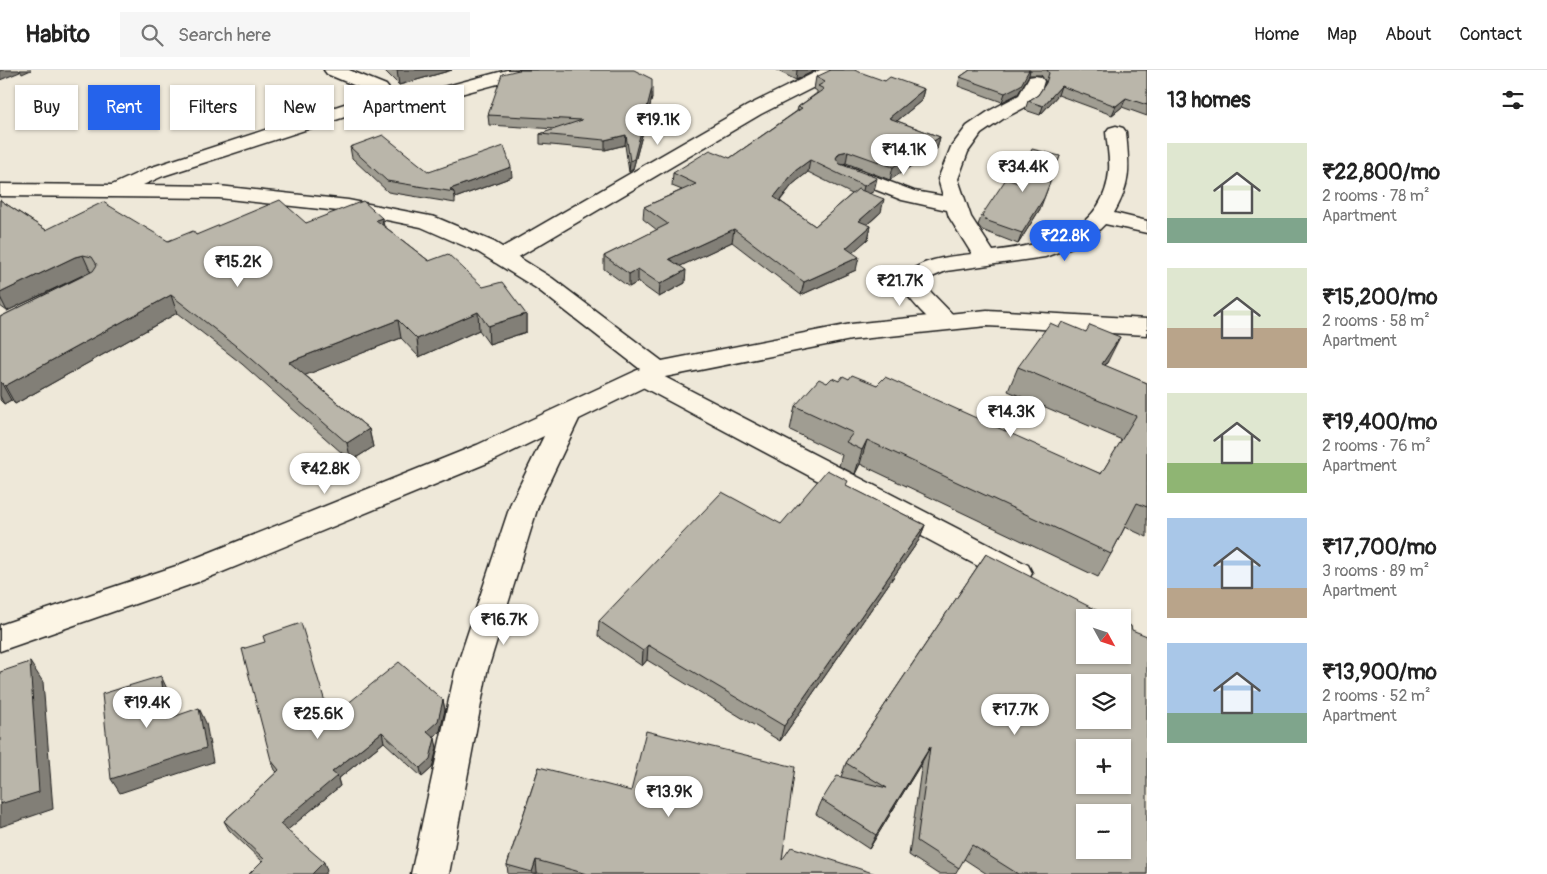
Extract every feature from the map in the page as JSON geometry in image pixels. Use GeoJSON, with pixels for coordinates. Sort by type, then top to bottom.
{"type":"FeatureCollection","features":[{"type":"Feature","properties":{"kind":"street"},"geometry":{"type":"LineString","coordinates":[[113,191],[156,172],[381,99],[384,94],[380,89],[333,70]]}},
{"type":"Feature","properties":{"kind":"street"},"geometry":{"type":"LineString","coordinates":[[464,87],[528,70]]}},
{"type":"Feature","properties":{"kind":"street"},"geometry":{"type":"LineString","coordinates":[[502,257],[754,110],[834,70]]}},
{"type":"Feature","properties":{"kind":"street"},"geometry":{"type":"LineString","coordinates":[[986,258],[960,217],[948,180],[958,151],[974,130],[996,115],[1026,99],[1032,91],[1035,82]]}},
{"type":"Feature","properties":{"kind":"street"},"geometry":{"type":"LineString","coordinates":[[948,322],[914,288],[915,280],[924,272],[941,265],[1038,252],[1080,236],[1101,217],[1114,196],[1118,171],[1116,132]]}},
{"type":"Feature","properties":{"kind":"street"},"geometry":{"type":"LineString","coordinates":[[845,172],[909,196],[956,205]]}},
{"type":"Feature","properties":{"kind":"street"},"geometry":{"type":"LineString","coordinates":[[0,190],[219,192],[348,206],[427,222],[486,247],[544,283],[651,374],[1040,585]]}},
{"type":"Feature","properties":{"kind":"street"},"geometry":{"type":"LineString","coordinates":[[1101,217],[1147,227]]}},
{"type":"Feature","properties":{"kind":"street"},"geometry":{"type":"LineString","coordinates":[[0,638],[187,574],[487,452],[651,374],[851,332],[988,318],[1147,327]]}},
{"type":"Feature","properties":{"kind":"street"},"geometry":{"type":"LineString","coordinates":[[430,874],[471,672],[525,503],[568,414]]}},
{"type":"Feature","properties":{"kind":"building"},"geometry":{"type":"Polygon","coordinates":[[[519,70],[634,70],[652,79],[652,88],[634,159],[630,161],[626,135],[605,140],[540,134],[582,120],[488,115],[502,74],[519,70]]]}},
{"type":"Feature","properties":{"kind":"building"},"geometry":{"type":"Polygon","coordinates":[[[831,70],[854,70],[885,81],[890,77],[924,89],[889,118],[940,137],[893,167],[848,151],[839,153],[836,158],[840,164],[877,178],[864,186],[810,160],[795,171],[774,197],[815,226],[858,189],[884,199],[859,221],[871,226],[846,248],[859,257],[804,282],[734,229],[669,259],[686,270],[660,284],[638,269],[629,274],[604,256],[668,224],[644,207],[696,184],[673,173],[710,150],[730,158],[802,108],[798,107],[824,89],[818,86],[825,82],[816,77],[831,70]]]}},
{"type":"Feature","properties":{"kind":"building"},"geometry":{"type":"Polygon","coordinates":[[[970,70],[1029,70],[1021,85],[1005,93],[960,77],[970,70]]]}},
{"type":"Feature","properties":{"kind":"building"},"geometry":{"type":"Polygon","coordinates":[[[1047,70],[1147,70],[1147,105],[1126,98],[1116,106],[1061,86],[1043,106],[1028,101],[1038,95],[1046,83],[1049,73],[1047,70]]]}},
{"type":"Feature","properties":{"kind":"building"},"geometry":{"type":"Polygon","coordinates":[[[383,135],[429,172],[504,146],[511,167],[450,189],[454,192],[387,181],[350,147],[383,135]]]}},
{"type":"Feature","properties":{"kind":"building"},"geometry":{"type":"Polygon","coordinates":[[[1032,149],[1060,156],[1044,198],[1022,233],[985,220],[982,215],[1006,179],[1018,183],[1032,149]]]}},
{"type":"Feature","properties":{"kind":"building"},"geometry":{"type":"Polygon","coordinates":[[[0,200],[46,230],[103,202],[168,241],[193,231],[196,235],[280,200],[306,223],[363,201],[382,218],[376,220],[429,261],[448,254],[483,287],[502,282],[526,314],[488,326],[478,312],[417,339],[398,320],[289,362],[369,429],[347,443],[236,346],[171,295],[5,386],[0,383],[0,317],[93,271],[97,265],[92,257],[83,255],[75,257],[0,293],[0,200]]]}},
{"type":"Feature","properties":{"kind":"building"},"geometry":{"type":"Polygon","coordinates":[[[1062,322],[1086,332],[1090,325],[1120,337],[1102,364],[1147,383],[1147,507],[1137,503],[1111,554],[867,440],[862,450],[846,442],[853,433],[795,406],[819,379],[827,383],[832,378],[839,381],[843,376],[849,379],[852,375],[877,385],[885,377],[1101,474],[1136,416],[1018,367],[1050,323],[1059,327],[1062,322]]]}},
{"type":"Feature","properties":{"kind":"building"},"geometry":{"type":"Polygon","coordinates":[[[827,470],[848,481],[846,485],[925,525],[784,726],[648,645],[643,651],[599,621],[722,492],[781,524],[827,470]]]}},
{"type":"Feature","properties":{"kind":"building"},"geometry":{"type":"Polygon","coordinates":[[[986,554],[1094,609],[1076,609],[1076,664],[1131,664],[1131,626],[1132,630],[1147,636],[1147,874],[1018,874],[972,845],[959,868],[917,841],[930,747],[876,835],[822,800],[837,776],[887,788],[846,763],[986,554]]]}},
{"type":"Feature","properties":{"kind":"building"},"geometry":{"type":"Polygon","coordinates":[[[301,623],[330,718],[399,662],[443,700],[438,721],[427,731],[435,738],[430,759],[420,768],[382,732],[332,772],[337,776],[280,824],[324,862],[312,874],[249,874],[264,859],[224,821],[279,770],[271,760],[242,649],[265,642],[263,636],[301,623]]]}},
{"type":"Feature","properties":{"kind":"building"},"geometry":{"type":"Polygon","coordinates":[[[30,662],[39,792],[0,804],[0,672],[30,662]]]}},
{"type":"Feature","properties":{"kind":"building"},"geometry":{"type":"Polygon","coordinates":[[[161,676],[167,719],[199,708],[206,748],[111,779],[102,694],[161,676]]]}},
{"type":"Feature","properties":{"kind":"building"},"geometry":{"type":"Polygon","coordinates":[[[646,731],[795,767],[782,860],[791,847],[876,874],[587,874],[536,860],[532,872],[507,865],[539,767],[631,791],[646,731]]]}}]}
